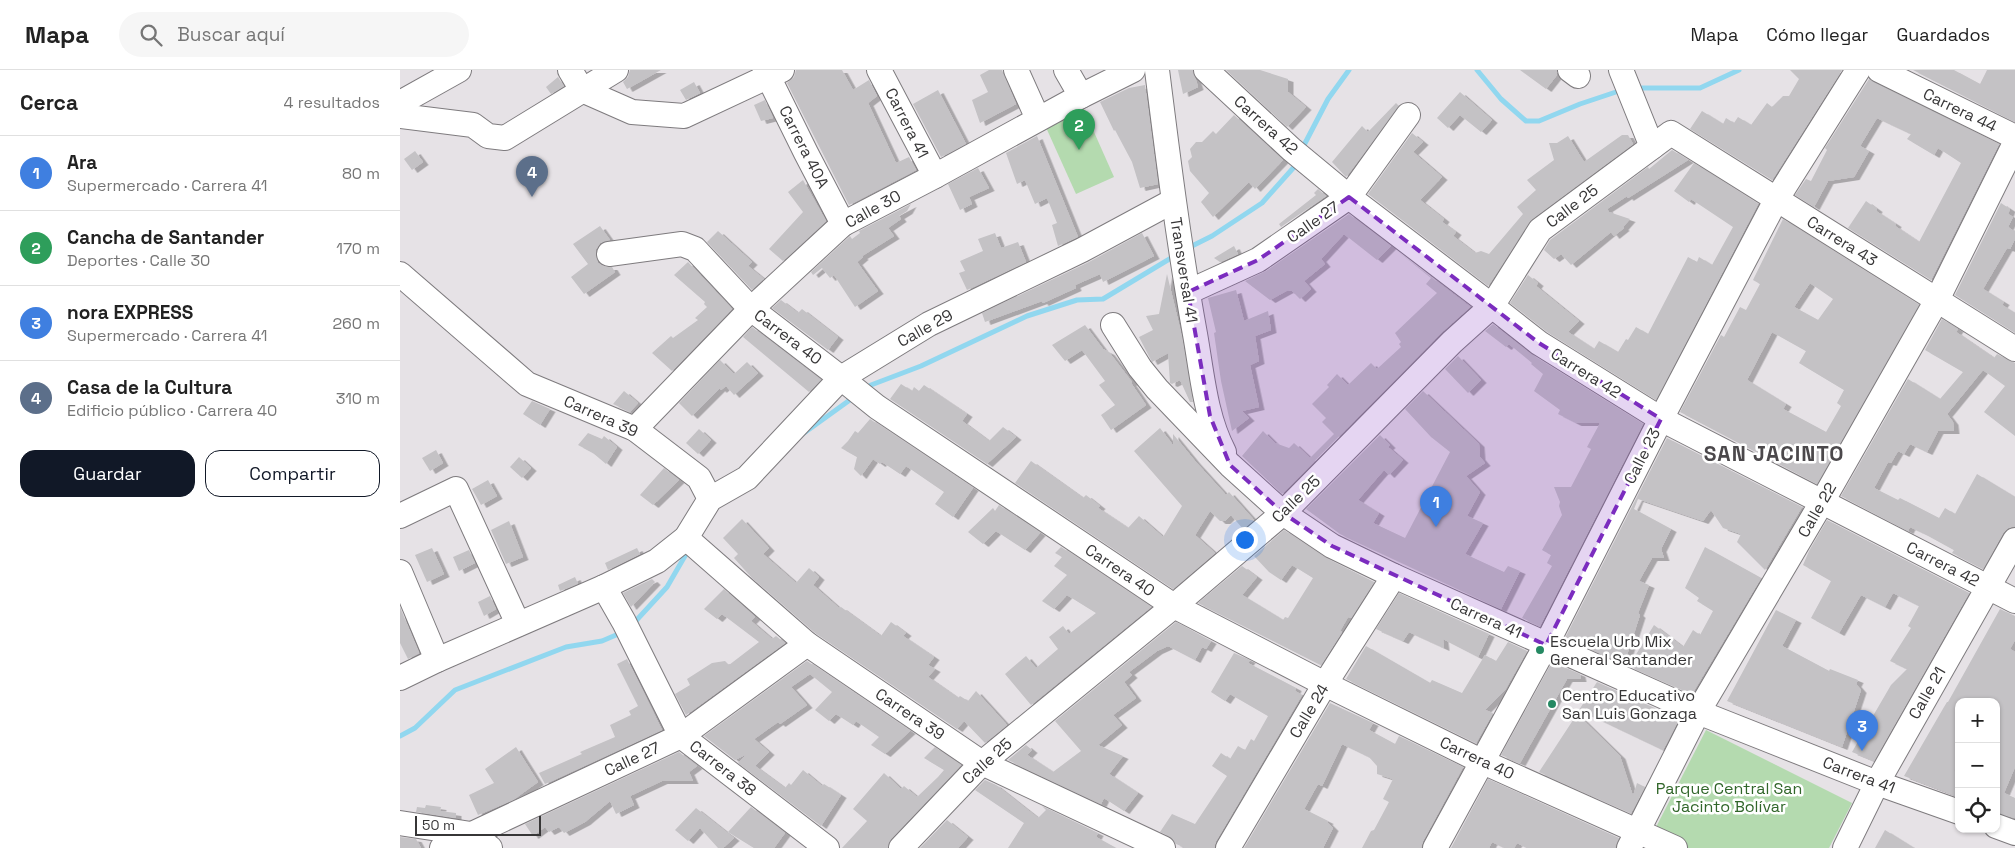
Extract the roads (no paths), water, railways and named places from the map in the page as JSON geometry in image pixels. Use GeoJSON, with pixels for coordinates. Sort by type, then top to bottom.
{"type":"FeatureCollection","features":[{"type":"Feature","properties":{"kind":"street"},"geometry":{"type":"LineString","coordinates":[[400,103],[459,70]]}},
{"type":"Feature","properties":{"kind":"street"},"geometry":{"type":"LineString","coordinates":[[570,70],[582,90],[632,112],[684,116],[772,72]]}},
{"type":"Feature","properties":{"kind":"street"},"geometry":{"type":"LineString","coordinates":[[400,116],[473,125],[488,136],[505,138],[616,70]]}},
{"type":"Feature","properties":{"kind":"street","name":"Carrera 41"},"geometry":{"type":"LineString","coordinates":[[879,70],[935,176]]}},
{"type":"Feature","properties":{"kind":"street"},"geometry":{"type":"LineString","coordinates":[[1016,70],[1038,119]]}},
{"type":"Feature","properties":{"kind":"street"},"geometry":{"type":"LineString","coordinates":[[1066,70],[1081,96]]}},
{"type":"Feature","properties":{"kind":"street","name":"Calle 30"},"geometry":{"type":"LineString","coordinates":[[634,428],[751,309],[843,224],[1133,70]]}},
{"type":"Feature","properties":{"kind":"street","name":"Transversal 41"},"geometry":{"type":"LineString","coordinates":[[1158,70],[1177,229],[1210,416],[1230,464]]}},
{"type":"Feature","properties":{"kind":"street","name":"Carrera 42"},"geometry":{"type":"LineString","coordinates":[[1206,70],[1317,171],[1539,343],[1661,419],[2015,601]]}},
{"type":"Feature","properties":{"kind":"street","name":"Calle 23"},"geometry":{"type":"LineString","coordinates":[[1435,848],[1484,762],[1546,645],[1661,419],[1776,200],[1858,70]]}},
{"type":"Feature","properties":{"kind":"street","name":"Carrera 44"},"geometry":{"type":"LineString","coordinates":[[1879,70],[2015,137]]}},
{"type":"Feature","properties":{"kind":"street","name":"Carrera 40A"},"geometry":{"type":"LineString","coordinates":[[772,72],[806,153],[843,224]]}},
{"type":"Feature","properties":{"kind":"street"},"geometry":{"type":"LineString","coordinates":[[1626,83],[1652,147]]}},
{"type":"Feature","properties":{"kind":"street","name":"Calle 27"},"geometry":{"type":"LineString","coordinates":[[1188,292],[1258,260],[1349,197],[1408,115]]}},
{"type":"Feature","properties":{"kind":"street","name":"Carrera 43"},"geometry":{"type":"LineString","coordinates":[[1671,133],[2015,349]]}},
{"type":"Feature","properties":{"kind":"street","name":"Calle 25"},"geometry":{"type":"LineString","coordinates":[[900,848],[982,763],[1174,606],[1282,513],[1452,342],[1492,306],[1540,230],[1671,133]]}},
{"type":"Feature","properties":{"kind":"street","name":"Calle 22"},"geometry":{"type":"LineString","coordinates":[[1634,840],[1698,712],[1822,502],[1937,300],[2015,143]]}},
{"type":"Feature","properties":{"kind":"street","name":"Calle 29"},"geometry":{"type":"LineString","coordinates":[[710,499],[747,478],[844,380],[929,324],[1082,250],[1173,201]]}},
{"type":"Feature","properties":{"kind":"street","name":"Carrera 40"},"geometry":{"type":"LineString","coordinates":[[609,254],[682,244],[695,249],[751,309],[844,380],[877,408],[1174,606],[1325,684],[1484,762],[1634,840],[1675,848]]}},
{"type":"Feature","properties":{"kind":"street","name":"Carrera 39"},"geometry":{"type":"LineString","coordinates":[[400,274],[527,384],[634,428],[699,478],[710,499]]}},
{"type":"Feature","properties":{"kind":"street"},"geometry":{"type":"LineString","coordinates":[[1113,326],[1140,368],[1230,464]]}},
{"type":"Feature","properties":{"kind":"street","name":"Carrera 41"},"geometry":{"type":"LineString","coordinates":[[1230,464],[1282,513],[1332,546],[1394,576],[1698,712],[1876,782],[1955,811]]}},
{"type":"Feature","properties":{"kind":"street"},"geometry":{"type":"LineString","coordinates":[[400,516],[456,489],[518,624]]}},
{"type":"Feature","properties":{"kind":"street"},"geometry":{"type":"LineString","coordinates":[[400,678],[604,587],[657,561],[686,538],[710,499]]}},
{"type":"Feature","properties":{"kind":"street","name":"Carrera 39"},"geometry":{"type":"LineString","coordinates":[[686,538],[807,644],[982,763],[1163,848]]}},
{"type":"Feature","properties":{"kind":"street","name":"Calle 21"},"geometry":{"type":"LineString","coordinates":[[1844,848],[1876,782],[2015,540]]}},
{"type":"Feature","properties":{"kind":"street"},"geometry":{"type":"LineString","coordinates":[[400,572],[437,660]]}},
{"type":"Feature","properties":{"kind":"street","name":"Calle 24"},"geometry":{"type":"LineString","coordinates":[[1228,848],[1325,684],[1394,576]]}},
{"type":"Feature","properties":{"kind":"street","name":"Carrera 38"},"geometry":{"type":"LineString","coordinates":[[604,587],[681,736],[827,848]]}},
{"type":"Feature","properties":{"kind":"street","name":"Calle 27"},"geometry":{"type":"LineString","coordinates":[[442,848],[681,736],[807,644]]}},
{"type":"Feature","properties":{"kind":"street"},"geometry":{"type":"LineString","coordinates":[[400,823],[471,834],[490,848]]}},
{"type":"Feature","properties":{"kind":"street"},"geometry":{"type":"LineString","coordinates":[[2000,827],[2015,833]]}},
{"type":"Feature","properties":{"kind":"waterway"},"geometry":{"type":"LineString","coordinates":[[1302,149],[1328,99],[1349,70]]}},
{"type":"Feature","properties":{"kind":"waterway"},"geometry":{"type":"LineString","coordinates":[[1477,70],[1501,99],[1526,121],[1539,121],[1580,104],[1622,90]]}},
{"type":"Feature","properties":{"kind":"waterway"},"geometry":{"type":"LineString","coordinates":[[1636,88],[1700,88],[1739,70]]}},
{"type":"Feature","properties":{"kind":"waterway"},"geometry":{"type":"LineString","coordinates":[[1188,248],[1212,236],[1262,203],[1295,166],[1297,161]]}},
{"type":"Feature","properties":{"kind":"waterway"},"geometry":{"type":"LineString","coordinates":[[865,389],[921,366],[1027,316],[1077,300],[1103,299],[1176,255]]}},
{"type":"Feature","properties":{"kind":"waterway"},"geometry":{"type":"LineString","coordinates":[[804,433],[854,397]]}},
{"type":"Feature","properties":{"kind":"waterway"},"geometry":{"type":"LineString","coordinates":[[633,624],[667,587],[689,549]]}},
{"type":"Feature","properties":{"kind":"waterway"},"geometry":{"type":"LineString","coordinates":[[400,736],[415,728],[455,690],[566,647],[602,641],[623,632]]}},
{"type":"Feature","properties":{"kind":"place","name":"Cancha de Santander"},"geometry":{"type":"Point","coordinates":[1079,150]}},
{"type":"Feature","properties":{"kind":"place","name":"Casa de la Cultura"},"geometry":{"type":"Point","coordinates":[532,197]}},
{"type":"Feature","properties":{"kind":"place","name":"Ara"},"geometry":{"type":"Point","coordinates":[1436,527]}},
{"type":"Feature","properties":{"kind":"place","name":"Escuela Urb Mix General Santander"},"geometry":{"type":"Point","coordinates":[1540,650]}},
{"type":"Feature","properties":{"kind":"place","name":"Centro Educativo San Luis Gonzaga"},"geometry":{"type":"Point","coordinates":[1552,704]}},
{"type":"Feature","properties":{"kind":"place","name":"nora EXPRESS"},"geometry":{"type":"Point","coordinates":[1862,751]}},
{"type":"Feature","properties":{"kind":"district","name":"SAN JACINTO"},"geometry":{"type":"Point","coordinates":[1774,453]}},
{"type":"Feature","properties":{"kind":"park label","name":"Parque Central San Jacinto Bolívar"},"geometry":{"type":"Point","coordinates":[1729,797]}}]}
